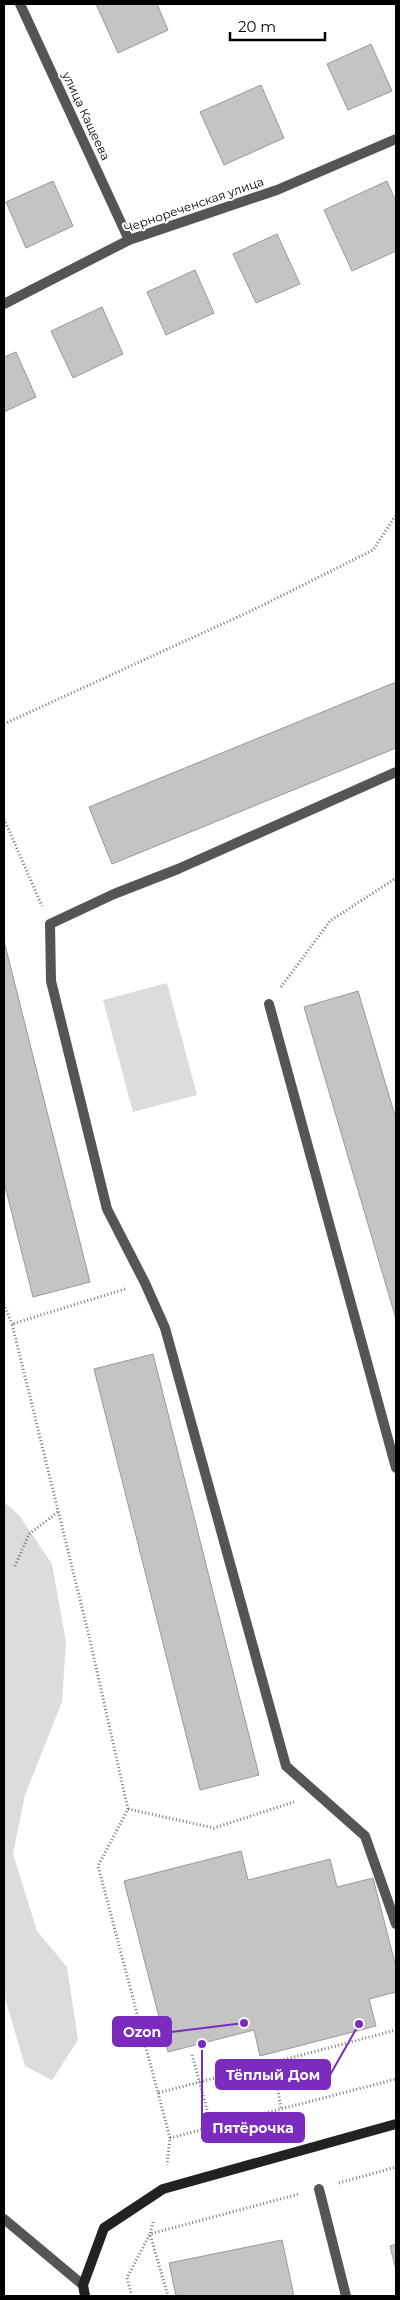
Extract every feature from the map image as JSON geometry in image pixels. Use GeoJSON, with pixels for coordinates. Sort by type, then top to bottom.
{"type":"FeatureCollection","features":[{"type":"Feature","properties":{"kind":"main road"},"geometry":{"type":"LineString","coordinates":[[84,2296],[83,2285],[104,2228],[163,2189],[396,2124]]}},
{"type":"Feature","properties":{"kind":"street","name":"улица Кащеева"},"geometry":{"type":"LineString","coordinates":[[20,4],[129,240]]}},
{"type":"Feature","properties":{"kind":"street","name":"Чернореченская улица"},"geometry":{"type":"LineString","coordinates":[[4,304],[129,240],[277,190],[396,139]]}},
{"type":"Feature","properties":{"kind":"street"},"geometry":{"type":"LineString","coordinates":[[396,772],[178,869],[114,894],[50,924],[50,981],[107,1209],[166,1328],[286,1766],[365,1836],[396,1924]]}},
{"type":"Feature","properties":{"kind":"street"},"geometry":{"type":"LineString","coordinates":[[268,1004],[396,1468]]}},
{"type":"Feature","properties":{"kind":"street"},"geometry":{"type":"LineString","coordinates":[[319,2189],[346,2296]]}},
{"type":"Feature","properties":{"kind":"street"},"geometry":{"type":"LineString","coordinates":[[4,2219],[83,2285]]}},
{"type":"Feature","properties":{"kind":"path"},"geometry":{"type":"LineString","coordinates":[[4,724],[255,609],[373,550],[396,515]]}},
{"type":"Feature","properties":{"kind":"path"},"geometry":{"type":"LineString","coordinates":[[4,819],[20,860],[50,924]]}},
{"type":"Feature","properties":{"kind":"path"},"geometry":{"type":"LineString","coordinates":[[268,1004],[330,921],[396,878]]}},
{"type":"Feature","properties":{"kind":"path"},"geometry":{"type":"LineString","coordinates":[[12,1324],[145,1283]]}},
{"type":"Feature","properties":{"kind":"path"},"geometry":{"type":"LineString","coordinates":[[4,1304],[12,1324],[128,1809],[98,1866],[170,2138],[163,2189],[150,2234],[127,2278],[132,2296]]}},
{"type":"Feature","properties":{"kind":"path"},"geometry":{"type":"LineString","coordinates":[[15,1566],[29,1534],[58,1512]]}},
{"type":"Feature","properties":{"kind":"path"},"geometry":{"type":"LineString","coordinates":[[128,1809],[214,1828],[318,1794]]}},
{"type":"Feature","properties":{"kind":"path"},"geometry":{"type":"LineString","coordinates":[[158,2093],[396,2030]]}},
{"type":"Feature","properties":{"kind":"path"},"geometry":{"type":"LineString","coordinates":[[192,2055],[212,2128]]}},
{"type":"Feature","properties":{"kind":"path"},"geometry":{"type":"LineString","coordinates":[[273,2062],[281,2108]]}},
{"type":"Feature","properties":{"kind":"path"},"geometry":{"type":"LineString","coordinates":[[170,2138],[396,2079]]}},
{"type":"Feature","properties":{"kind":"path"},"geometry":{"type":"LineString","coordinates":[[150,2234],[396,2167]]}},
{"type":"Feature","properties":{"kind":"path"},"geometry":{"type":"LineString","coordinates":[[150,2234],[168,2296]]}},
{"type":"Feature","properties":{"kind":"shaded area"},"geometry":{"type":"Polygon","coordinates":[[[167,983],[197,1095],[133,1112],[103,1000],[167,983]]]}},
{"type":"Feature","properties":{"kind":"shaded area"},"geometry":{"type":"Polygon","coordinates":[[[4,1502],[19,1515],[52,1564],[66,1642],[62,1702],[25,1795],[13,1854],[37,1931],[67,1967],[78,2040],[52,2080],[25,2066],[4,1995],[4,1502]]]}},
{"type":"Feature","properties":{"kind":"building"},"geometry":{"type":"Polygon","coordinates":[[[96,4],[157,4],[168,30],[118,53],[96,4]]]}},
{"type":"Feature","properties":{"kind":"building"},"geometry":{"type":"Polygon","coordinates":[[[371,44],[392,91],[348,110],[327,64],[371,44]]]}},
{"type":"Feature","properties":{"kind":"building"},"geometry":{"type":"Polygon","coordinates":[[[261,85],[284,138],[224,165],[200,112],[261,85]]]}},
{"type":"Feature","properties":{"kind":"building"},"geometry":{"type":"Polygon","coordinates":[[[53,181],[73,226],[26,248],[6,202],[53,181]]]}},
{"type":"Feature","properties":{"kind":"building"},"geometry":{"type":"Polygon","coordinates":[[[387,181],[396,202],[396,251],[352,271],[324,210],[387,181]]]}},
{"type":"Feature","properties":{"kind":"building"},"geometry":{"type":"Polygon","coordinates":[[[277,234],[300,284],[256,303],[233,254],[277,234]]]}},
{"type":"Feature","properties":{"kind":"building"},"geometry":{"type":"Polygon","coordinates":[[[195,270],[214,313],[166,335],[147,292],[195,270]]]}},
{"type":"Feature","properties":{"kind":"building"},"geometry":{"type":"Polygon","coordinates":[[[102,307],[123,354],[73,378],[51,331],[102,307]]]}},
{"type":"Feature","properties":{"kind":"building"},"geometry":{"type":"Polygon","coordinates":[[[16,352],[36,397],[4,412],[4,357],[16,352]]]}},
{"type":"Feature","properties":{"kind":"building"},"geometry":{"type":"Polygon","coordinates":[[[396,682],[396,748],[112,864],[89,807],[396,682]]]}},
{"type":"Feature","properties":{"kind":"building"},"geometry":{"type":"Polygon","coordinates":[[[4,941],[90,1282],[33,1297],[4,1182],[4,941]]]}},
{"type":"Feature","properties":{"kind":"building"},"geometry":{"type":"Polygon","coordinates":[[[358,991],[396,1119],[396,1319],[304,1007],[358,991]]]}},
{"type":"Feature","properties":{"kind":"building"},"geometry":{"type":"Polygon","coordinates":[[[153,1354],[259,1775],[200,1790],[94,1369],[153,1354]]]}},
{"type":"Feature","properties":{"kind":"building"},"geometry":{"type":"Polygon","coordinates":[[[241,1851],[248,1880],[330,1859],[337,1887],[373,1878],[396,1967],[396,1992],[369,1999],[376,2026],[260,2056],[254,2030],[168,2052],[124,1881],[241,1851]]]}},
{"type":"Feature","properties":{"kind":"building"},"geometry":{"type":"Polygon","coordinates":[[[282,2240],[294,2296],[176,2296],[169,2263],[282,2240]]]}},
{"type":"Feature","properties":{"kind":"building"},"geometry":{"type":"Polygon","coordinates":[[[396,2244],[396,2270],[390,2246],[396,2244]]]}},
{"type":"Feature","properties":{"kind":"place","name":"Ozon"},"geometry":{"type":"Point","coordinates":[244,2023]}},
{"type":"Feature","properties":{"kind":"place","name":"Тёплый Дом"},"geometry":{"type":"Point","coordinates":[359,2024]}},
{"type":"Feature","properties":{"kind":"place","name":"Пятёрочка"},"geometry":{"type":"Point","coordinates":[202,2044]}}]}
